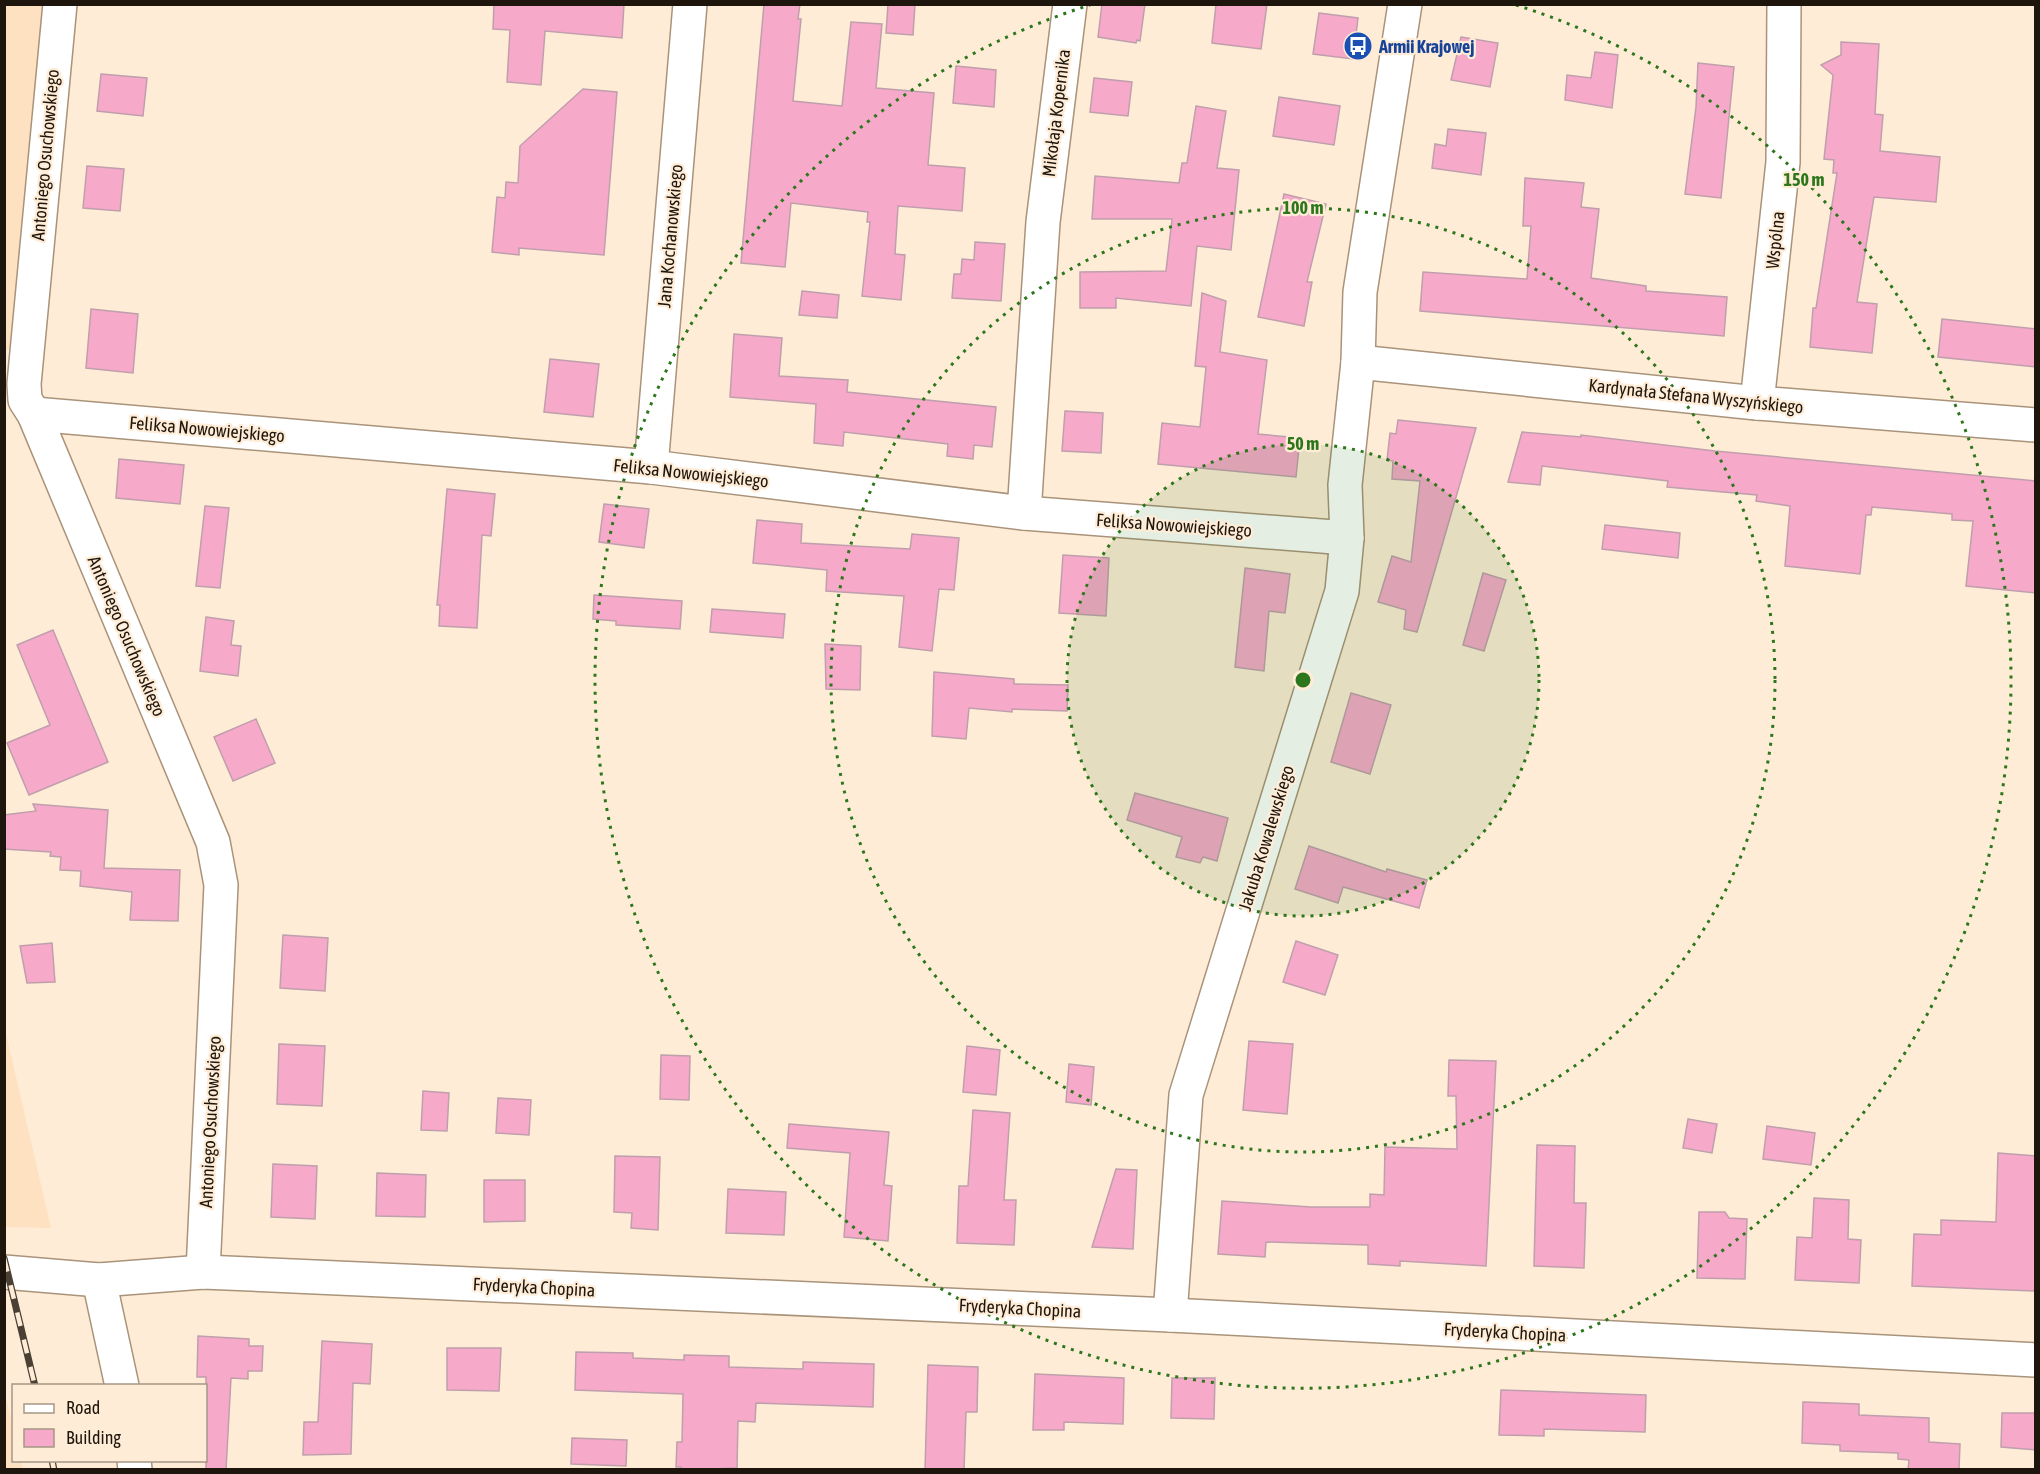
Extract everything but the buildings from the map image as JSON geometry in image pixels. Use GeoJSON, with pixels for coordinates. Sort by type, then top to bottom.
{"type":"FeatureCollection","features":[{"type":"Feature","properties":{"kind":"street","name":"Antoniego Osuchowskiego"},"geometry":{"type":"LineString","coordinates":[[60,4],[24,400],[34,414],[213,842],[221,885],[203,1272]]}},
{"type":"Feature","properties":{"kind":"street","name":"Jana Kochanowskiego"},"geometry":{"type":"LineString","coordinates":[[651,467],[690,4]]}},
{"type":"Feature","properties":{"kind":"street","name":"Mikołaja Kopernika"},"geometry":{"type":"LineString","coordinates":[[1024,513],[1043,222],[1070,4]]}},
{"type":"Feature","properties":{"kind":"street"},"geometry":{"type":"LineString","coordinates":[[1358,362],[1360,292],[1405,4]]}},
{"type":"Feature","properties":{"kind":"street","name":"Wspólna"},"geometry":{"type":"LineString","coordinates":[[1757,403],[1784,162],[1784,4]]}},
{"type":"Feature","properties":{"kind":"street","name":"Kardynała Stefana Wyszyńskiego"},"geometry":{"type":"LineString","coordinates":[[1358,362],[1757,403],[2036,424]]}},
{"type":"Feature","properties":{"kind":"street","name":"Jakuba Kowalewskiego"},"geometry":{"type":"LineString","coordinates":[[1170,1315],[1186,1095],[1342,591],[1347,538],[1345,485],[1358,362]]}},
{"type":"Feature","properties":{"kind":"street","name":"Feliksa Nowowiejskiego"},"geometry":{"type":"LineString","coordinates":[[34,414],[651,467],[1024,513],[1347,538]]}},
{"type":"Feature","properties":{"kind":"street","name":"Fryderyka Chopina"},"geometry":{"type":"LineString","coordinates":[[4,1272],[99,1280],[203,1272],[1170,1315],[2036,1360]]}},
{"type":"Feature","properties":{"kind":"street"},"geometry":{"type":"LineString","coordinates":[[99,1280],[122,1384]]}},
{"type":"Feature","properties":{"kind":"shaded area"},"geometry":{"type":"Polygon","coordinates":[[[5,5],[49,5],[18,350],[5,350],[5,5]]]}},
{"type":"Feature","properties":{"kind":"shaded area"},"geometry":{"type":"Polygon","coordinates":[[[5,1029],[51,1228],[5,1227],[5,1029]]]}},
{"type":"Feature","properties":{"kind":"shaded area"},"geometry":{"type":"Polygon","coordinates":[[[4,1388],[12,1424],[12,1462],[21,1462],[23,1469],[5,1469],[4,1388]]]}},
{"type":"Feature","properties":{"kind":"railway"},"geometry":{"type":"LineString","coordinates":[[4,1258],[35,1384]]}},
{"type":"Feature","properties":{"kind":"railway"},"geometry":{"type":"LineString","coordinates":[[52,1462],[54,1470]]}},
{"type":"Feature","properties":{"kind":"place","name":"Armii Krajowej"},"geometry":{"type":"Point","coordinates":[1358,46]}}]}
